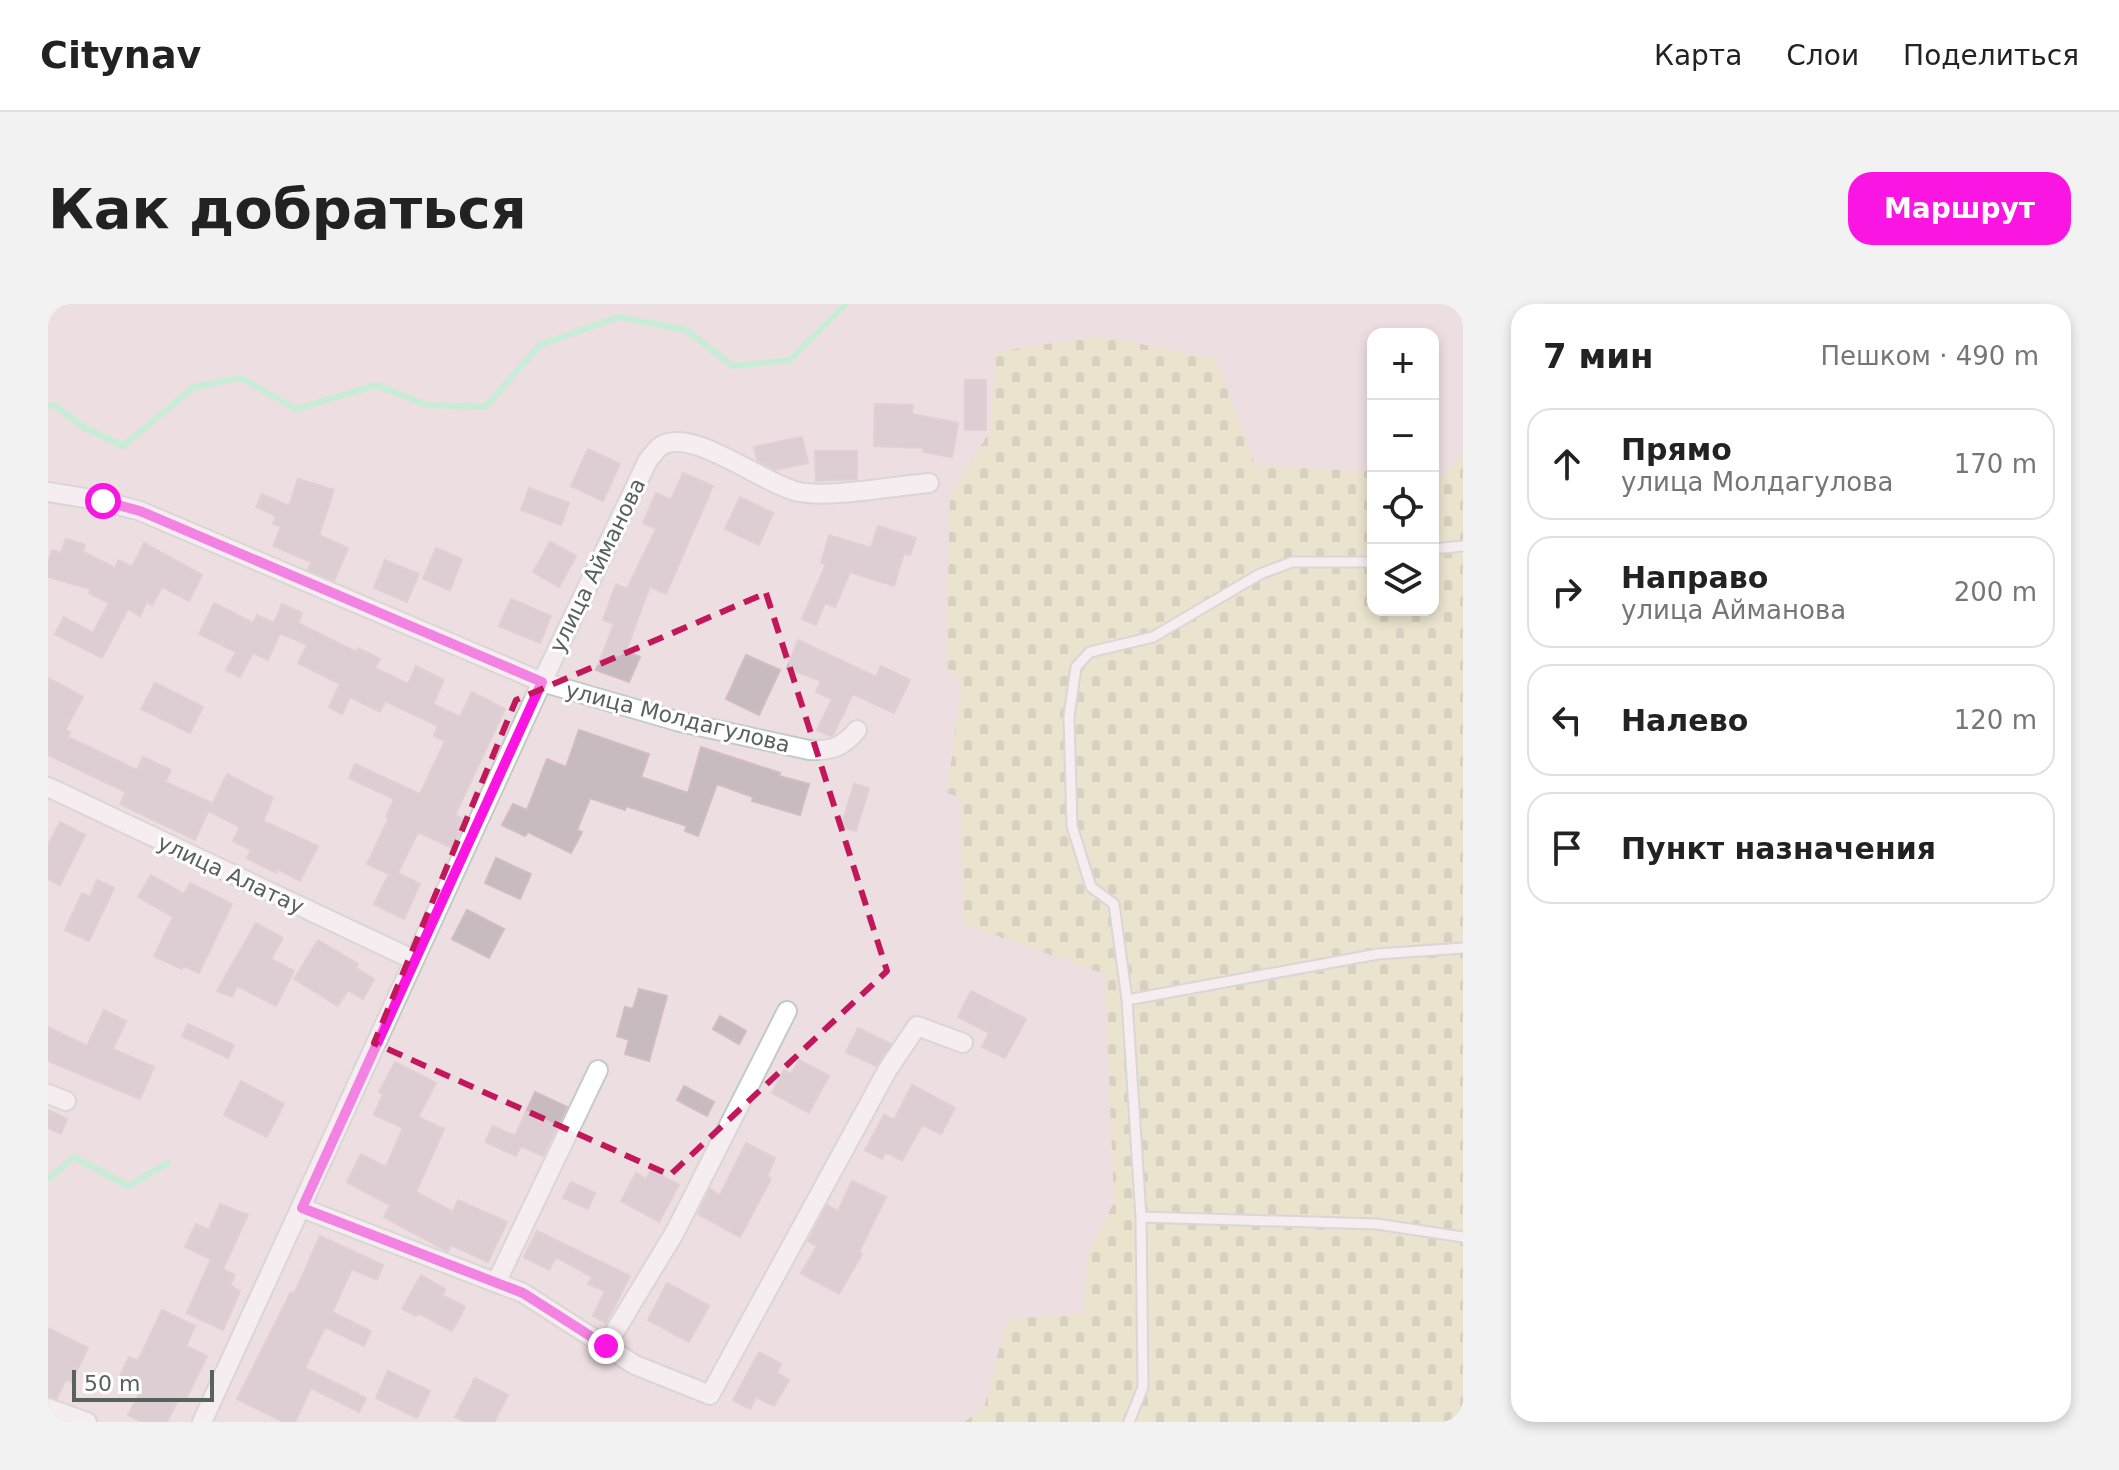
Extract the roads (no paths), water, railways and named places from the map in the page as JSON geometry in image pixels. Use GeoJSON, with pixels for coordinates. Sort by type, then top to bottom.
{"type":"FeatureCollection","features":[{"type":"Feature","properties":{"kind":"street","name":"улица Айманова"},"geometry":{"type":"LineString","coordinates":[[202,1422],[542,682],[643,470],[662,445],[684,442],[708,449],[775,483],[816,494],[929,483]]}},
{"type":"Feature","properties":{"kind":"street","name":"улица Молдагулова"},"geometry":{"type":"LineString","coordinates":[[48,492],[140,511],[542,682],[680,722],[809,750],[829,751],[846,744],[857,730]]}},
{"type":"Feature","properties":{"kind":"street","name":"улица Алатау"},"geometry":{"type":"LineString","coordinates":[[48,787],[414,960]]}},
{"type":"Feature","properties":{"kind":"street"},"geometry":{"type":"LineString","coordinates":[[606,1346],[675,1232],[787,1011]]}},
{"type":"Feature","properties":{"kind":"street"},"geometry":{"type":"LineString","coordinates":[[302,1208],[523,1293],[635,1365],[710,1395],[888,1069],[917,1026],[963,1043]]}},
{"type":"Feature","properties":{"kind":"street"},"geometry":{"type":"LineString","coordinates":[[496,1283],[598,1070]]}},
{"type":"Feature","properties":{"kind":"street"},"geometry":{"type":"LineString","coordinates":[[48,1408],[87,1422]]}},
{"type":"Feature","properties":{"kind":"lane"},"geometry":{"type":"LineString","coordinates":[[1439,548],[1463,546]]}},
{"type":"Feature","properties":{"kind":"lane"},"geometry":{"type":"LineString","coordinates":[[1129,1422],[1143,1387],[1141,1217],[1127,1000],[1114,904],[1091,887],[1072,826],[1069,716],[1076,667],[1090,652],[1153,637],[1260,574],[1292,562],[1367,562]]}},
{"type":"Feature","properties":{"kind":"lane"},"geometry":{"type":"LineString","coordinates":[[1127,1000],[1378,954],[1463,948]]}},
{"type":"Feature","properties":{"kind":"lane"},"geometry":{"type":"LineString","coordinates":[[1141,1217],[1377,1224],[1463,1237]]}},
{"type":"Feature","properties":{"kind":"waterway"},"geometry":{"type":"LineString","coordinates":[[48,406],[54,405],[85,428],[123,446],[194,387],[241,378],[296,409],[377,385],[426,405],[485,407],[540,345],[618,317],[686,330],[733,366],[790,360],[846,304]]}},
{"type":"Feature","properties":{"kind":"waterway"},"geometry":{"type":"LineString","coordinates":[[48,1179],[74,1157],[128,1186],[168,1163]]}}]}
